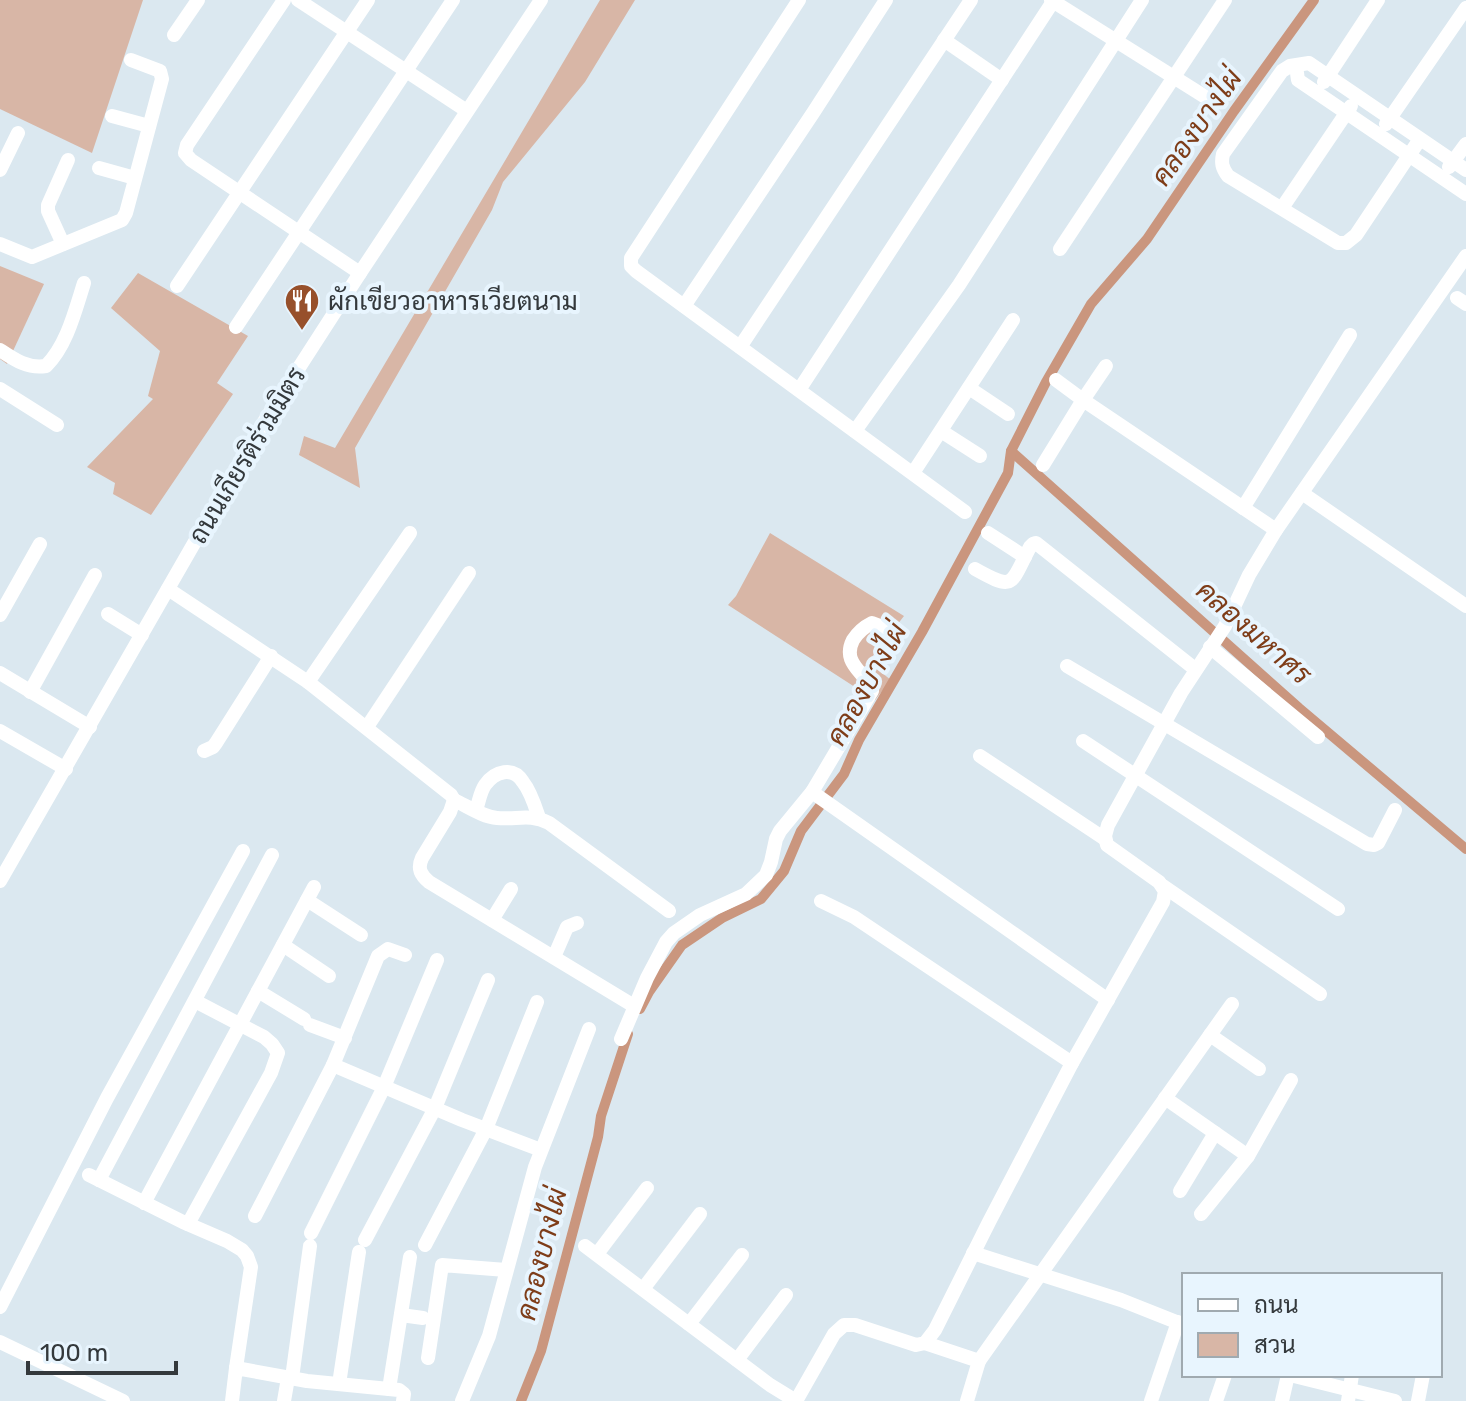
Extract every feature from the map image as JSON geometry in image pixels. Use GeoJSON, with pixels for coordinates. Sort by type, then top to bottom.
{"type":"FeatureCollection","features":[{"type":"Feature","properties":{"kind":"street"},"geometry":{"type":"LineString","coordinates":[[174,35],[198,0]]}},
{"type":"Feature","properties":{"kind":"street"},"geometry":{"type":"LineString","coordinates":[[284,0],[187,145],[185,153],[239,193],[360,273]]}},
{"type":"Feature","properties":{"kind":"street"},"geometry":{"type":"LineString","coordinates":[[298,0],[467,111]]}},
{"type":"Feature","properties":{"kind":"street"},"geometry":{"type":"LineString","coordinates":[[177,286],[368,0]]}},
{"type":"Feature","properties":{"kind":"street"},"geometry":{"type":"LineString","coordinates":[[236,327],[453,0]]}},
{"type":"Feature","properties":{"kind":"street","name":"ถนนเกียรติร่วมมิตร"},"geometry":{"type":"LineString","coordinates":[[0,881],[262,425],[541,0]]}},
{"type":"Feature","properties":{"kind":"street"},"geometry":{"type":"LineString","coordinates":[[799,0],[631,258],[631,266],[965,512]]}},
{"type":"Feature","properties":{"kind":"street"},"geometry":{"type":"LineString","coordinates":[[684,306],[886,0]]}},
{"type":"Feature","properties":{"kind":"street"},"geometry":{"type":"LineString","coordinates":[[740,347],[971,0]]}},
{"type":"Feature","properties":{"kind":"street"},"geometry":{"type":"LineString","coordinates":[[799,390],[1053,0],[1215,103]]}},
{"type":"Feature","properties":{"kind":"street"},"geometry":{"type":"LineString","coordinates":[[855,431],[959,285],[1142,0]]}},
{"type":"Feature","properties":{"kind":"street"},"geometry":{"type":"LineString","coordinates":[[1060,249],[1225,0]]}},
{"type":"Feature","properties":{"kind":"street"},"geometry":{"type":"LineString","coordinates":[[1317,92],[1378,0]]}},
{"type":"Feature","properties":{"kind":"street"},"geometry":{"type":"LineString","coordinates":[[1379,135],[1466,8]]}},
{"type":"Feature","properties":{"kind":"street"},"geometry":{"type":"LineString","coordinates":[[944,40],[1002,80]]}},
{"type":"Feature","properties":{"kind":"street"},"geometry":{"type":"LineString","coordinates":[[0,244],[32,257],[122,220],[162,74],[131,60]]}},
{"type":"Feature","properties":{"kind":"street"},"geometry":{"type":"LineString","coordinates":[[1420,139],[1356,235],[1346,243],[1338,243],[1228,176],[1223,169],[1223,154],[1282,71],[1290,66],[1309,63],[1466,170]]}},
{"type":"Feature","properties":{"kind":"street"},"geometry":{"type":"LineString","coordinates":[[1296,66],[1298,80],[1466,194]]}},
{"type":"Feature","properties":{"kind":"street"},"geometry":{"type":"LineString","coordinates":[[1282,208],[1358,96]]}},
{"type":"Feature","properties":{"kind":"street"},"geometry":{"type":"LineString","coordinates":[[112,116],[149,126]]}},
{"type":"Feature","properties":{"kind":"street"},"geometry":{"type":"LineString","coordinates":[[0,170],[18,133]]}},
{"type":"Feature","properties":{"kind":"street"},"geometry":{"type":"LineString","coordinates":[[1442,177],[1466,144]]}},
{"type":"Feature","properties":{"kind":"street"},"geometry":{"type":"LineString","coordinates":[[63,244],[48,205],[68,160]]}},
{"type":"Feature","properties":{"kind":"street"},"geometry":{"type":"LineString","coordinates":[[99,168],[135,178]]}},
{"type":"Feature","properties":{"kind":"street"},"geometry":{"type":"LineString","coordinates":[[1105,839],[1108,825],[1135,775],[1195,669],[1225,626],[1249,575],[1276,530],[1466,256]]}},
{"type":"Feature","properties":{"kind":"street"},"geometry":{"type":"LineString","coordinates":[[0,350],[31,367],[46,366],[66,334],[84,283]]}},
{"type":"Feature","properties":{"kind":"street"},"geometry":{"type":"LineString","coordinates":[[913,473],[1013,320]]}},
{"type":"Feature","properties":{"kind":"street"},"geometry":{"type":"LineString","coordinates":[[1243,508],[1350,335]]}},
{"type":"Feature","properties":{"kind":"street"},"geometry":{"type":"LineString","coordinates":[[1043,465],[1106,366]]}},
{"type":"Feature","properties":{"kind":"street"},"geometry":{"type":"LineString","coordinates":[[1056,380],[1276,530]]}},
{"type":"Feature","properties":{"kind":"street"},"geometry":{"type":"LineString","coordinates":[[969,388],[1008,414]]}},
{"type":"Feature","properties":{"kind":"street"},"geometry":{"type":"LineString","coordinates":[[0,389],[57,425]]}},
{"type":"Feature","properties":{"kind":"street"},"geometry":{"type":"LineString","coordinates":[[941,431],[980,456]]}},
{"type":"Feature","properties":{"kind":"street"},"geometry":{"type":"LineString","coordinates":[[1302,493],[1466,606]]}},
{"type":"Feature","properties":{"kind":"street"},"geometry":{"type":"LineString","coordinates":[[308,682],[410,533]]}},
{"type":"Feature","properties":{"kind":"street"},"geometry":{"type":"LineString","coordinates":[[988,533],[1025,557]]}},
{"type":"Feature","properties":{"kind":"street"},"geometry":{"type":"LineString","coordinates":[[975,569],[1005,583],[1012,580],[1030,547],[1036,543],[1195,669]]}},
{"type":"Feature","properties":{"kind":"street"},"geometry":{"type":"LineString","coordinates":[[0,615],[40,544]]}},
{"type":"Feature","properties":{"kind":"street"},"geometry":{"type":"LineString","coordinates":[[367,727],[469,573]]}},
{"type":"Feature","properties":{"kind":"street"},"geometry":{"type":"LineString","coordinates":[[30,692],[95,575]]}},
{"type":"Feature","properties":{"kind":"street"},"geometry":{"type":"LineString","coordinates":[[168,589],[308,682],[454,800],[488,816],[539,818],[669,911]]}},
{"type":"Feature","properties":{"kind":"street"},"geometry":{"type":"LineString","coordinates":[[108,614],[142,635]]}},
{"type":"Feature","properties":{"kind":"street"},"geometry":{"type":"LineString","coordinates":[[621,1039],[666,942],[700,915],[746,894],[761,882],[780,831],[819,797],[872,691],[849,657],[853,640],[858,632],[872,623],[888,629]]}},
{"type":"Feature","properties":{"kind":"street"},"geometry":{"type":"LineString","coordinates":[[1213,643],[1318,737]]}},
{"type":"Feature","properties":{"kind":"street"},"geometry":{"type":"LineString","coordinates":[[204,751],[216,743],[271,656]]}},
{"type":"Feature","properties":{"kind":"street"},"geometry":{"type":"LineString","coordinates":[[1067,666],[1367,844],[1378,843],[1395,810]]}},
{"type":"Feature","properties":{"kind":"street"},"geometry":{"type":"LineString","coordinates":[[0,673],[90,727]]}},
{"type":"Feature","properties":{"kind":"street"},"geometry":{"type":"LineString","coordinates":[[0,731],[66,769]]}},
{"type":"Feature","properties":{"kind":"street"},"geometry":{"type":"LineString","coordinates":[[1083,741],[1338,909]]}},
{"type":"Feature","properties":{"kind":"street"},"geometry":{"type":"LineString","coordinates":[[980,756],[1105,839],[1111,849],[1320,994]]}},
{"type":"Feature","properties":{"kind":"street"},"geometry":{"type":"LineString","coordinates":[[476,810],[485,785],[501,772],[508,771],[522,780],[539,818]]}},
{"type":"Feature","properties":{"kind":"street"},"geometry":{"type":"LineString","coordinates":[[819,797],[1108,1000]]}},
{"type":"Feature","properties":{"kind":"street"},"geometry":{"type":"LineString","coordinates":[[454,800],[419,865],[422,876],[634,1006]]}},
{"type":"Feature","properties":{"kind":"street"},"geometry":{"type":"LineString","coordinates":[[0,1307],[107,1098],[243,851]]}},
{"type":"Feature","properties":{"kind":"street"},"geometry":{"type":"LineString","coordinates":[[232,1401],[250,1261],[242,1250],[227,1241],[94,1178],[195,1001],[272,855]]}},
{"type":"Feature","properties":{"kind":"street"},"geometry":{"type":"LineString","coordinates":[[647,1188],[591,1250],[779,1392],[796,1401],[834,1334],[844,1325],[855,1325],[910,1345],[925,1343],[935,1330],[1072,1063],[1161,908],[1165,896],[1163,886]]}},
{"type":"Feature","properties":{"kind":"street"},"geometry":{"type":"LineString","coordinates":[[492,920],[511,889]]}},
{"type":"Feature","properties":{"kind":"street"},"geometry":{"type":"LineString","coordinates":[[144,1203],[310,894],[361,935]]}},
{"type":"Feature","properties":{"kind":"street"},"geometry":{"type":"LineString","coordinates":[[821,901],[863,922],[1072,1063]]}},
{"type":"Feature","properties":{"kind":"street"},"geometry":{"type":"LineString","coordinates":[[554,957],[567,927],[577,923]]}},
{"type":"Feature","properties":{"kind":"street"},"geometry":{"type":"LineString","coordinates":[[283,945],[329,976]]}},
{"type":"Feature","properties":{"kind":"street"},"geometry":{"type":"LineString","coordinates":[[255,1216],[333,1065],[378,956],[388,949],[405,955]]}},
{"type":"Feature","properties":{"kind":"street"},"geometry":{"type":"LineString","coordinates":[[284,1401],[310,1240],[384,1087],[437,960]]}},
{"type":"Feature","properties":{"kind":"street"},"geometry":{"type":"LineString","coordinates":[[339,1384],[362,1246],[435,1108],[488,980]]}},
{"type":"Feature","properties":{"kind":"street"},"geometry":{"type":"LineString","coordinates":[[258,991],[307,1022],[345,1038]]}},
{"type":"Feature","properties":{"kind":"street"},"geometry":{"type":"LineString","coordinates":[[188,1224],[271,1073],[278,1053],[264,1037],[195,1001]]}},
{"type":"Feature","properties":{"kind":"street"},"geometry":{"type":"LineString","coordinates":[[425,1245],[486,1129],[537,1002]]}},
{"type":"Feature","properties":{"kind":"street"},"geometry":{"type":"LineString","coordinates":[[967,1401],[979,1361],[1232,1004]]}},
{"type":"Feature","properties":{"kind":"street"},"geometry":{"type":"LineString","coordinates":[[462,1401],[489,1336],[541,1150],[589,1029]]}},
{"type":"Feature","properties":{"kind":"street"},"geometry":{"type":"LineString","coordinates":[[1210,1035],[1259,1069]]}},
{"type":"Feature","properties":{"kind":"street"},"geometry":{"type":"LineString","coordinates":[[333,1065],[541,1150]]}},
{"type":"Feature","properties":{"kind":"street"},"geometry":{"type":"LineString","coordinates":[[1201,1214],[1248,1156],[1291,1080]]}},
{"type":"Feature","properties":{"kind":"street"},"geometry":{"type":"LineString","coordinates":[[1165,1098],[1248,1156]]}},
{"type":"Feature","properties":{"kind":"street"},"geometry":{"type":"LineString","coordinates":[[1180,1191],[1215,1133]]}},
{"type":"Feature","properties":{"kind":"street"},"geometry":{"type":"LineString","coordinates":[[643,1289],[700,1214]]}},
{"type":"Feature","properties":{"kind":"street"},"geometry":{"type":"LineString","coordinates":[[973,1253],[1121,1300],[1181,1324],[1151,1401]]}},
{"type":"Feature","properties":{"kind":"street"},"geometry":{"type":"LineString","coordinates":[[689,1324],[742,1255]]}},
{"type":"Feature","properties":{"kind":"street"},"geometry":{"type":"LineString","coordinates":[[389,1389],[410,1257]]}},
{"type":"Feature","properties":{"kind":"street"},"geometry":{"type":"LineString","coordinates":[[428,1358],[442,1265],[506,1270]]}},
{"type":"Feature","properties":{"kind":"street"},"geometry":{"type":"LineString","coordinates":[[737,1360],[786,1295]]}},
{"type":"Feature","properties":{"kind":"street"},"geometry":{"type":"LineString","coordinates":[[401,1315],[423,1318]]}},
{"type":"Feature","properties":{"kind":"street"},"geometry":{"type":"LineString","coordinates":[[0,1342],[123,1401]]}},
{"type":"Feature","properties":{"kind":"street"},"geometry":{"type":"LineString","coordinates":[[925,1343],[979,1361]]}},
{"type":"Feature","properties":{"kind":"street"},"geometry":{"type":"LineString","coordinates":[[236,1368],[290,1378],[402,1391],[403,1401]]}},
{"type":"Feature","properties":{"kind":"street"},"geometry":{"type":"LineString","coordinates":[[1216,1401],[1224,1377]]}},
{"type":"Feature","properties":{"kind":"street"},"geometry":{"type":"LineString","coordinates":[[1282,1401],[1288,1377]]}},
{"type":"Feature","properties":{"kind":"street"},"geometry":{"type":"LineString","coordinates":[[1295,1377],[1349,1396],[1395,1401]]}},
{"type":"Feature","properties":{"kind":"street"},"geometry":{"type":"LineString","coordinates":[[1418,1401],[1423,1377]]}},
{"type":"Feature","properties":{"kind":"green space"},"geometry":{"type":"Polygon","coordinates":[[[0,0],[143,0],[92,153],[0,109],[0,0]]]}},
{"type":"Feature","properties":{"kind":"green space"},"geometry":{"type":"Polygon","coordinates":[[[600,0],[635,0],[585,82],[503,182],[492,210],[355,448],[360,488],[299,455],[304,436],[335,448],[600,0]]]}},
{"type":"Feature","properties":{"kind":"green space"},"geometry":{"type":"Polygon","coordinates":[[[0,266],[44,284],[7,364],[0,359],[0,266]]]}},
{"type":"Feature","properties":{"kind":"green space"},"geometry":{"type":"Polygon","coordinates":[[[138,273],[248,336],[217,383],[233,394],[151,515],[113,494],[115,483],[87,467],[153,399],[148,396],[160,351],[111,308],[138,273]]]}},
{"type":"Feature","properties":{"kind":"green space"},"geometry":{"type":"Polygon","coordinates":[[[770,533],[904,616],[868,662],[891,680],[875,700],[728,605],[770,533]]]}},
{"type":"Feature","properties":{"kind":"waterway","name":"คลองบางไผ่"},"geometry":{"type":"LineString","coordinates":[[640,1009],[682,945],[722,918],[761,899],[784,871],[801,831],[844,774],[859,740],[922,632],[1008,473],[1011,451],[1046,382],[1091,304],[1147,239],[1314,0]]}},
{"type":"Feature","properties":{"kind":"waterway","name":"คลองมหาศร"},"geometry":{"type":"LineString","coordinates":[[1011,451],[1299,708],[1466,849]]}},
{"type":"Feature","properties":{"kind":"waterway","name":"คลองบางไผ่"},"geometry":{"type":"LineString","coordinates":[[521,1401],[541,1351],[601,1116],[628,1034]]}},
{"type":"Feature","properties":{"kind":"place","name":"ผักเขียวอาหารเวียตนาม"},"geometry":{"type":"Point","coordinates":[302,332]}}]}
